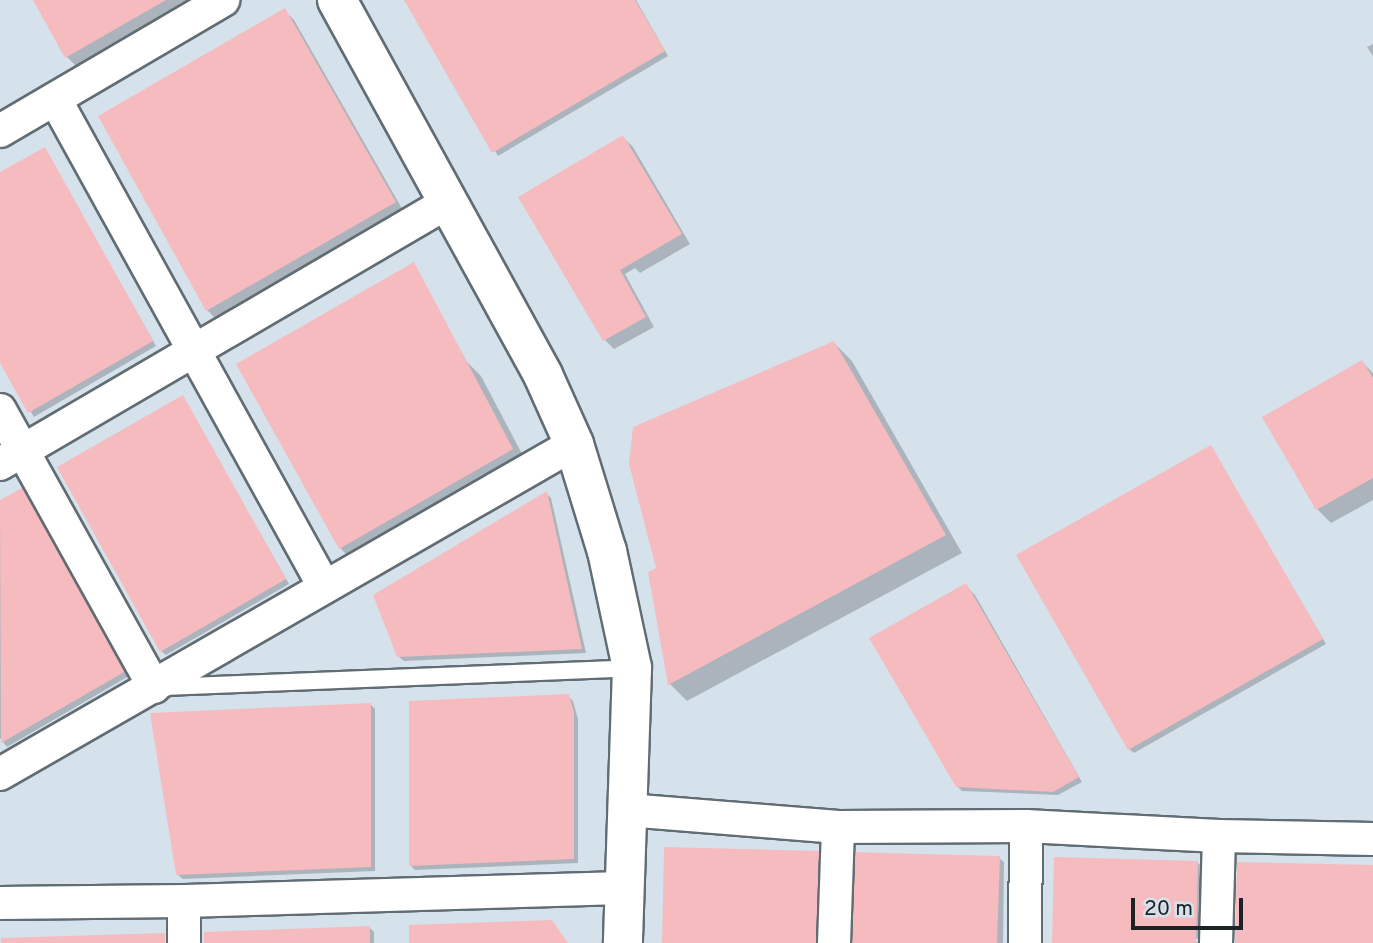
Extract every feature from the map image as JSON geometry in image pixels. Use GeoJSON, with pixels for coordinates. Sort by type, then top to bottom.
{"type":"FeatureCollection","features":[{"type":"Feature","properties":{"kind":"street"},"geometry":{"type":"LineString","coordinates":[[0,131],[223,0]]}},
{"type":"Feature","properties":{"kind":"street"},"geometry":{"type":"LineString","coordinates":[[337,0],[450,201],[543,375],[574,443],[607,551],[632,668],[623,943]]}},
{"type":"Feature","properties":{"kind":"street"},"geometry":{"type":"LineString","coordinates":[[55,100],[324,586]]}},
{"type":"Feature","properties":{"kind":"street"},"geometry":{"type":"LineString","coordinates":[[11,457],[450,201]]}},
{"type":"Feature","properties":{"kind":"street"},"geometry":{"type":"LineString","coordinates":[[0,410],[11,457],[154,687]]}},
{"type":"Feature","properties":{"kind":"street"},"geometry":{"type":"LineString","coordinates":[[0,773],[154,687],[574,443]]}},
{"type":"Feature","properties":{"kind":"street"},"geometry":{"type":"LineString","coordinates":[[627,810],[838,827],[1027,826],[1219,836],[1373,839]]}},
{"type":"Feature","properties":{"kind":"street"},"geometry":{"type":"LineString","coordinates":[[1025,943],[1027,826]]}},
{"type":"Feature","properties":{"kind":"street"},"geometry":{"type":"LineString","coordinates":[[834,943],[838,827]]}},
{"type":"Feature","properties":{"kind":"street"},"geometry":{"type":"LineString","coordinates":[[1216,943],[1219,836]]}},
{"type":"Feature","properties":{"kind":"street"},"geometry":{"type":"LineString","coordinates":[[0,902],[184,901],[623,888]]}},
{"type":"Feature","properties":{"kind":"street"},"geometry":{"type":"LineString","coordinates":[[184,901],[184,943]]}},
{"type":"Feature","properties":{"kind":"lane"},"geometry":{"type":"LineString","coordinates":[[154,687],[632,668]]}},
{"type":"Feature","properties":{"kind":"building"},"geometry":{"type":"Polygon","coordinates":[[[33,0],[166,0],[65,58],[33,0]]]}},
{"type":"Feature","properties":{"kind":"building"},"geometry":{"type":"Polygon","coordinates":[[[404,0],[635,0],[665,51],[492,153],[404,0]]]}},
{"type":"Feature","properties":{"kind":"building"},"geometry":{"type":"Polygon","coordinates":[[[285,8],[396,202],[206,311],[98,116],[285,8]]]}},
{"type":"Feature","properties":{"kind":"building"},"geometry":{"type":"Polygon","coordinates":[[[623,135],[682,234],[620,270],[646,317],[603,341],[518,197],[623,135]]]}},
{"type":"Feature","properties":{"kind":"building"},"geometry":{"type":"Polygon","coordinates":[[[45,147],[153,341],[28,413],[0,363],[0,172],[45,147]]]}},
{"type":"Feature","properties":{"kind":"building"},"geometry":{"type":"Polygon","coordinates":[[[414,262],[513,449],[339,549],[236,364],[414,262]]]}},
{"type":"Feature","properties":{"kind":"building"},"geometry":{"type":"Polygon","coordinates":[[[834,341],[946,535],[668,685],[648,572],[656,568],[629,464],[633,427],[834,341]]]}},
{"type":"Feature","properties":{"kind":"building"},"geometry":{"type":"Polygon","coordinates":[[[1362,360],[1373,378],[1373,478],[1316,510],[1262,417],[1362,360]]]}},
{"type":"Feature","properties":{"kind":"building"},"geometry":{"type":"Polygon","coordinates":[[[183,395],[286,579],[160,652],[57,467],[183,395]]]}},
{"type":"Feature","properties":{"kind":"building"},"geometry":{"type":"Polygon","coordinates":[[[1211,445],[1323,639],[1128,750],[1016,555],[1211,445]]]}},
{"type":"Feature","properties":{"kind":"building"},"geometry":{"type":"Polygon","coordinates":[[[24,487],[126,671],[1,743],[0,500],[24,487]]]}},
{"type":"Feature","properties":{"kind":"building"},"geometry":{"type":"Polygon","coordinates":[[[547,491],[582,649],[397,657],[373,595],[547,491]]]}},
{"type":"Feature","properties":{"kind":"building"},"geometry":{"type":"Polygon","coordinates":[[[966,583],[1079,777],[1053,792],[956,787],[869,638],[966,583]]]}},
{"type":"Feature","properties":{"kind":"building"},"geometry":{"type":"Polygon","coordinates":[[[569,694],[574,713],[574,859],[409,866],[409,701],[569,694]]]}},
{"type":"Feature","properties":{"kind":"building"},"geometry":{"type":"Polygon","coordinates":[[[371,703],[371,867],[176,875],[150,713],[371,703]]]}},
{"type":"Feature","properties":{"kind":"building"},"geometry":{"type":"Polygon","coordinates":[[[664,847],[819,851],[817,943],[662,943],[664,847]]]}},
{"type":"Feature","properties":{"kind":"building"},"geometry":{"type":"Polygon","coordinates":[[[848,852],[1000,856],[997,943],[846,943],[848,852]]]}},
{"type":"Feature","properties":{"kind":"building"},"geometry":{"type":"Polygon","coordinates":[[[1054,857],[1198,861],[1196,943],[1052,943],[1054,857]]]}},
{"type":"Feature","properties":{"kind":"building"},"geometry":{"type":"Polygon","coordinates":[[[1237,862],[1373,865],[1373,943],[1235,943],[1237,862]]]}},
{"type":"Feature","properties":{"kind":"building"},"geometry":{"type":"Polygon","coordinates":[[[552,920],[568,943],[409,943],[409,925],[552,920]]]}},
{"type":"Feature","properties":{"kind":"building"},"geometry":{"type":"Polygon","coordinates":[[[370,926],[370,943],[204,943],[204,932],[370,926]]]}},
{"type":"Feature","properties":{"kind":"building"},"geometry":{"type":"Polygon","coordinates":[[[165,933],[165,943],[1,943],[1,938],[165,933]]]}}]}
